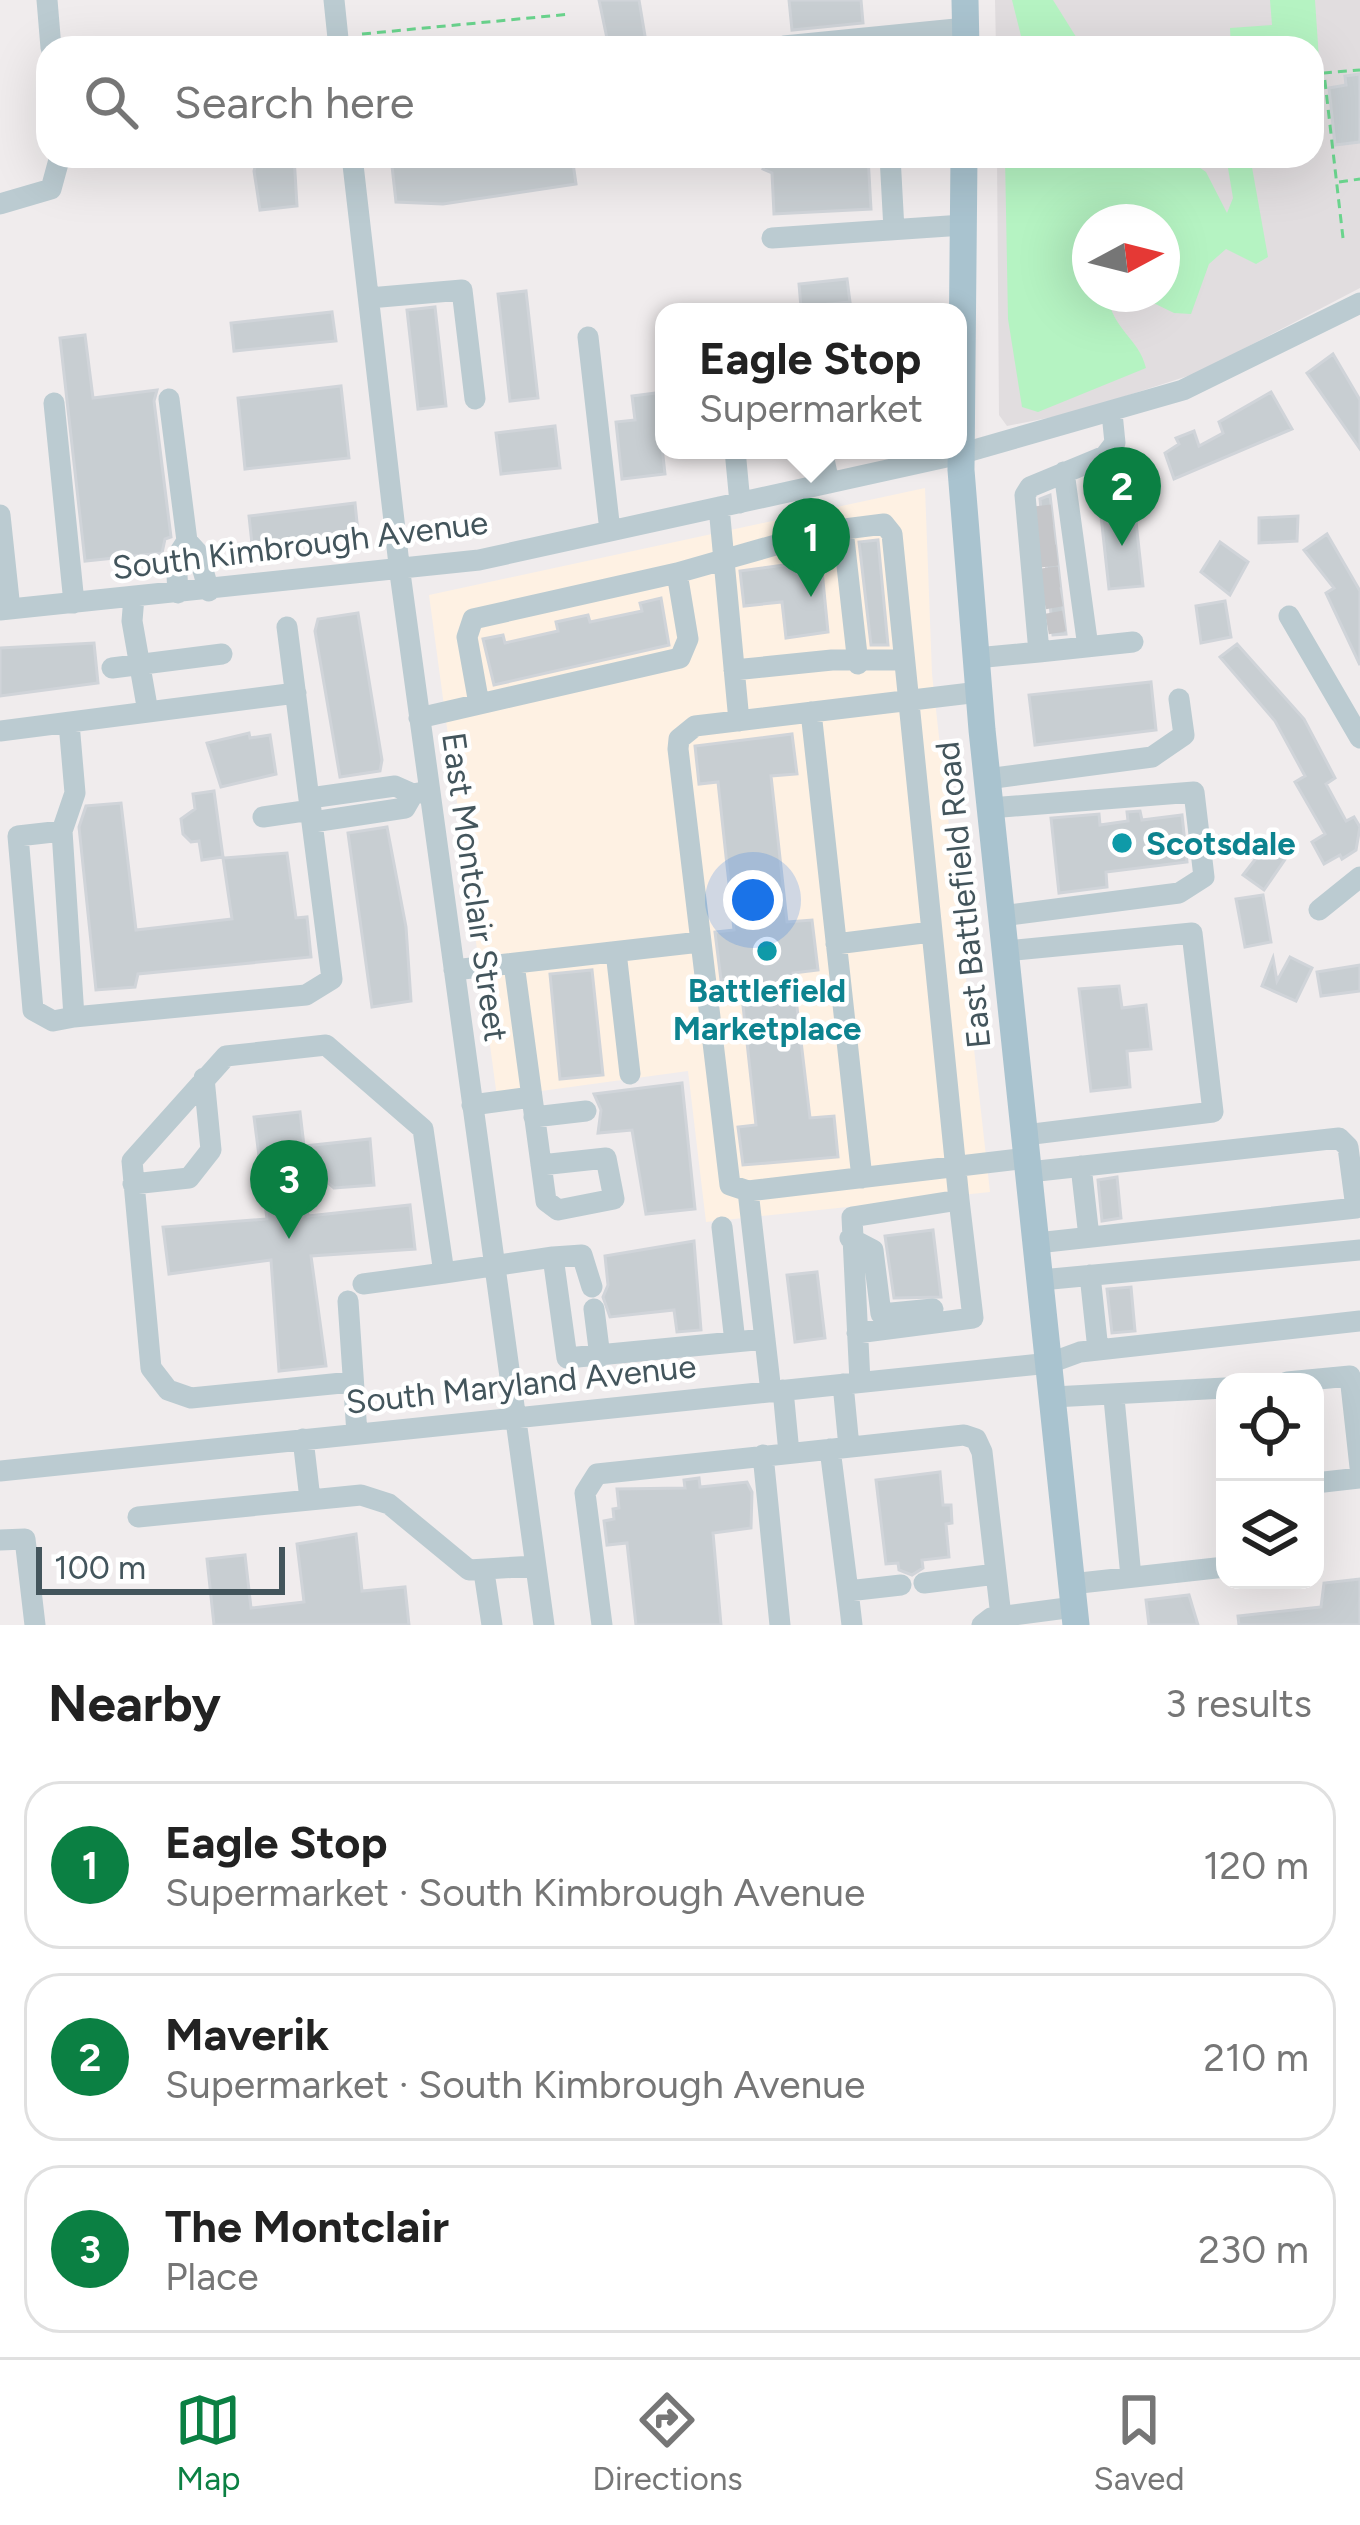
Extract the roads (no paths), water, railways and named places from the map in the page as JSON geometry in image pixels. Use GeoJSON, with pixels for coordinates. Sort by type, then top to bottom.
{"type":"FeatureCollection","features":[{"type":"Feature","properties":{"kind":"main road","name":"East Battlefield Road"},"geometry":{"type":"LineString","coordinates":[[961,303],[964,168]]}},
{"type":"Feature","properties":{"kind":"main road","name":"East Battlefield Road"},"geometry":{"type":"LineString","coordinates":[[960,459],[987,779],[1073,1605]]}},
{"type":"Feature","properties":{"kind":"street"},"geometry":{"type":"LineString","coordinates":[[47,0],[50,36]]}},
{"type":"Feature","properties":{"kind":"street"},"geometry":{"type":"LineString","coordinates":[[334,0],[338,36]]}},
{"type":"Feature","properties":{"kind":"street"},"geometry":{"type":"LineString","coordinates":[[871,36],[966,25]]}},
{"type":"Feature","properties":{"kind":"street"},"geometry":{"type":"LineString","coordinates":[[0,204],[51,190],[57,168]]}},
{"type":"Feature","properties":{"kind":"street","name":"East Montclair Street"},"geometry":{"type":"LineString","coordinates":[[353,168],[419,718],[421,792],[454,970],[544,1625]]}},
{"type":"Feature","properties":{"kind":"street"},"geometry":{"type":"LineString","coordinates":[[891,168],[894,230]]}},
{"type":"Feature","properties":{"kind":"street"},"geometry":{"type":"LineString","coordinates":[[772,238],[963,225]]}},
{"type":"Feature","properties":{"kind":"street"},"geometry":{"type":"LineString","coordinates":[[368,298],[462,290],[475,398]]}},
{"type":"Feature","properties":{"kind":"street","name":"South Kimbrough Avenue"},"geometry":{"type":"LineString","coordinates":[[967,452],[1183,390],[1358,308]]}},
{"type":"Feature","properties":{"kind":"street"},"geometry":{"type":"LineString","coordinates":[[589,337],[610,532]]}},
{"type":"Feature","properties":{"kind":"street"},"geometry":{"type":"LineString","coordinates":[[169,400],[187,541],[199,553],[209,590]]}},
{"type":"Feature","properties":{"kind":"street"},"geometry":{"type":"LineString","coordinates":[[54,403],[74,603]]}},
{"type":"Feature","properties":{"kind":"street"},"geometry":{"type":"LineString","coordinates":[[1039,652],[1058,623],[1050,556],[1030,487],[1106,457],[1116,433],[1112,413]]}},
{"type":"Feature","properties":{"kind":"street"},"geometry":{"type":"LineString","coordinates":[[734,459],[721,558],[740,721]]}},
{"type":"Feature","properties":{"kind":"street"},"geometry":{"type":"LineString","coordinates":[[824,459],[829,483]]}},
{"type":"Feature","properties":{"kind":"street","name":"South Kimbrough Avenue"},"geometry":{"type":"LineString","coordinates":[[5,609],[135,604],[178,593],[400,573],[937,459]]}},
{"type":"Feature","properties":{"kind":"street"},"geometry":{"type":"LineString","coordinates":[[1064,472],[1050,556],[1058,623],[1088,647]]}},
{"type":"Feature","properties":{"kind":"street"},"geometry":{"type":"LineString","coordinates":[[0,515],[5,609]]}},
{"type":"Feature","properties":{"kind":"street"},"geometry":{"type":"LineString","coordinates":[[479,704],[467,637],[473,620],[843,530],[884,524],[892,534],[973,1318],[857,1333]]}},
{"type":"Feature","properties":{"kind":"street"},"geometry":{"type":"LineString","coordinates":[[843,530],[858,664]]}},
{"type":"Feature","properties":{"kind":"street"},"geometry":{"type":"LineString","coordinates":[[178,593],[176,558],[187,541]]}},
{"type":"Feature","properties":{"kind":"street"},"geometry":{"type":"LineString","coordinates":[[419,718],[680,658],[688,639],[677,573]]}},
{"type":"Feature","properties":{"kind":"street"},"geometry":{"type":"LineString","coordinates":[[135,604],[132,622],[148,712]]}},
{"type":"Feature","properties":{"kind":"street"},"geometry":{"type":"LineString","coordinates":[[1289,616],[1360,738]]}},
{"type":"Feature","properties":{"kind":"street"},"geometry":{"type":"LineString","coordinates":[[62,831],[18,836],[33,1010],[53,1021],[306,995],[332,979],[287,627]]}},
{"type":"Feature","properties":{"kind":"street"},"geometry":{"type":"LineString","coordinates":[[976,658],[1133,642]]}},
{"type":"Feature","properties":{"kind":"street"},"geometry":{"type":"LineString","coordinates":[[112,668],[222,654]]}},
{"type":"Feature","properties":{"kind":"street"},"geometry":{"type":"LineString","coordinates":[[734,670],[832,660],[858,664],[903,660]]}},
{"type":"Feature","properties":{"kind":"street"},"geometry":{"type":"LineString","coordinates":[[979,692],[695,726],[679,739],[728,1176],[738,1191],[1027,1155],[1213,1112],[1192,933],[1006,959]]}},
{"type":"Feature","properties":{"kind":"street"},"geometry":{"type":"LineString","coordinates":[[0,731],[296,693]]}},
{"type":"Feature","properties":{"kind":"street"},"geometry":{"type":"LineString","coordinates":[[987,779],[1152,757],[1184,735],[1179,699]]}},
{"type":"Feature","properties":{"kind":"street"},"geometry":{"type":"LineString","coordinates":[[811,712],[862,1178]]}},
{"type":"Feature","properties":{"kind":"street"},"geometry":{"type":"LineString","coordinates":[[69,723],[75,793],[62,831],[74,1017]]}},
{"type":"Feature","properties":{"kind":"street"},"geometry":{"type":"LineString","coordinates":[[262,817],[311,810],[395,786],[421,792]]}},
{"type":"Feature","properties":{"kind":"street"},"geometry":{"type":"LineString","coordinates":[[990,808],[1117,794],[1195,792],[1204,878],[1180,893],[1001,916]]}},
{"type":"Feature","properties":{"kind":"street"},"geometry":{"type":"LineString","coordinates":[[1318,910],[1360,877]]}},
{"type":"Feature","properties":{"kind":"street"},"geometry":{"type":"LineString","coordinates":[[836,944],[932,932]]}},
{"type":"Feature","properties":{"kind":"street"},"geometry":{"type":"LineString","coordinates":[[454,970],[700,942]]}},
{"type":"Feature","properties":{"kind":"street"},"geometry":{"type":"LineString","coordinates":[[616,952],[630,1074]]}},
{"type":"Feature","properties":{"kind":"street"},"geometry":{"type":"LineString","coordinates":[[514,964],[541,1165]]}},
{"type":"Feature","properties":{"kind":"street"},"geometry":{"type":"LineString","coordinates":[[352,1382],[191,1398],[168,1390],[157,1380],[148,1355],[133,1161],[226,1056],[326,1045],[423,1129],[444,1273]]}},
{"type":"Feature","properties":{"kind":"street"},"geometry":{"type":"LineString","coordinates":[[133,1184],[189,1178],[211,1150],[204,1078]]}},
{"type":"Feature","properties":{"kind":"street"},"geometry":{"type":"LineString","coordinates":[[472,1105],[586,1111]]}},
{"type":"Feature","properties":{"kind":"street"},"geometry":{"type":"LineString","coordinates":[[1027,1155],[1081,1166],[1339,1138],[1348,1147],[1356,1208],[1036,1243]]}},
{"type":"Feature","properties":{"kind":"street"},"geometry":{"type":"LineString","coordinates":[[1081,1166],[1089,1237]]}},
{"type":"Feature","properties":{"kind":"street"},"geometry":{"type":"LineString","coordinates":[[748,1191],[765,1339],[789,1453]]}},
{"type":"Feature","properties":{"kind":"street"},"geometry":{"type":"LineString","coordinates":[[851,1625],[840,1448],[857,1333],[852,1217],[959,1201]]}},
{"type":"Feature","properties":{"kind":"street"},"geometry":{"type":"LineString","coordinates":[[722,1227],[735,1342]]}},
{"type":"Feature","properties":{"kind":"street"},"geometry":{"type":"LineString","coordinates":[[850,1238],[873,1250],[881,1314],[945,1307],[954,1321]]}},
{"type":"Feature","properties":{"kind":"street"},"geometry":{"type":"LineString","coordinates":[[1041,1280],[1360,1250]]}},
{"type":"Feature","properties":{"kind":"street"},"geometry":{"type":"LineString","coordinates":[[357,1434],[352,1382],[356,1292],[444,1273],[582,1255],[600,1357]]}},
{"type":"Feature","properties":{"kind":"street"},"geometry":{"type":"LineString","coordinates":[[553,1256],[567,1358],[765,1339]]}},
{"type":"Feature","properties":{"kind":"street"},"geometry":{"type":"LineString","coordinates":[[1090,1275],[1098,1350]]}},
{"type":"Feature","properties":{"kind":"street","name":"South Maryland Avenue"},"geometry":{"type":"LineString","coordinates":[[0,1471],[1050,1363],[1098,1350],[1360,1321]]}},
{"type":"Feature","properties":{"kind":"street"},"geometry":{"type":"LineString","coordinates":[[1324,1378],[1350,1376],[1360,1467]]}},
{"type":"Feature","properties":{"kind":"street"},"geometry":{"type":"LineString","coordinates":[[1053,1397],[1114,1398],[1216,1389]]}},
{"type":"Feature","properties":{"kind":"street"},"geometry":{"type":"LineString","coordinates":[[1114,1398],[1131,1577]]}},
{"type":"Feature","properties":{"kind":"street"},"geometry":{"type":"LineString","coordinates":[[602,1625],[585,1492],[591,1478],[964,1435],[976,1439],[982,1453],[996,1574],[994,1622],[1073,1605],[1131,1577],[1216,1569]]}},
{"type":"Feature","properties":{"kind":"street"},"geometry":{"type":"LineString","coordinates":[[303,1439],[310,1499]]}},
{"type":"Feature","properties":{"kind":"street"},"geometry":{"type":"LineString","coordinates":[[763,1456],[780,1625]]}},
{"type":"Feature","properties":{"kind":"street"},"geometry":{"type":"LineString","coordinates":[[1324,1482],[1360,1478]]}},
{"type":"Feature","properties":{"kind":"street"},"geometry":{"type":"LineString","coordinates":[[138,1517],[350,1494],[376,1498],[399,1511],[454,1563],[484,1572],[535,1566]]}},
{"type":"Feature","properties":{"kind":"street"},"geometry":{"type":"LineString","coordinates":[[0,1540],[25,1538],[35,1625]]}},
{"type":"Feature","properties":{"kind":"street"},"geometry":{"type":"LineString","coordinates":[[484,1572],[491,1625]]}},
{"type":"Feature","properties":{"kind":"street"},"geometry":{"type":"LineString","coordinates":[[848,1591],[996,1574]]}},
{"type":"Feature","properties":{"kind":"tunnel"},"geometry":{"type":"LineString","coordinates":[[1035,517],[1052,515]]}},
{"type":"Feature","properties":{"kind":"tunnel"},"geometry":{"type":"LineString","coordinates":[[1037,536],[1054,534]]}},
{"type":"Feature","properties":{"kind":"tunnel"},"geometry":{"type":"LineString","coordinates":[[1039,557],[1057,555]]}},
{"type":"Feature","properties":{"kind":"tunnel"},"geometry":{"type":"LineString","coordinates":[[1042,579],[1059,577]]}},
{"type":"Feature","properties":{"kind":"tunnel"},"geometry":{"type":"LineString","coordinates":[[1044,599],[1061,596]]}},
{"type":"Feature","properties":{"kind":"tunnel"},"geometry":{"type":"LineString","coordinates":[[1047,624],[1064,621]]}},
{"type":"Feature","properties":{"kind":"place","name":"Maverik"},"geometry":{"type":"Point","coordinates":[1122,546]}},
{"type":"Feature","properties":{"kind":"place","name":"Eagle Stop"},"geometry":{"type":"Point","coordinates":[811,597]}},
{"type":"Feature","properties":{"kind":"place","name":"Scotsdale"},"geometry":{"type":"Point","coordinates":[1122,843]}},
{"type":"Feature","properties":{"kind":"place","name":"Battlefield Marketplace"},"geometry":{"type":"Point","coordinates":[767,951]}},
{"type":"Feature","properties":{"kind":"place","name":"The Montclair"},"geometry":{"type":"Point","coordinates":[289,1239]}}]}
